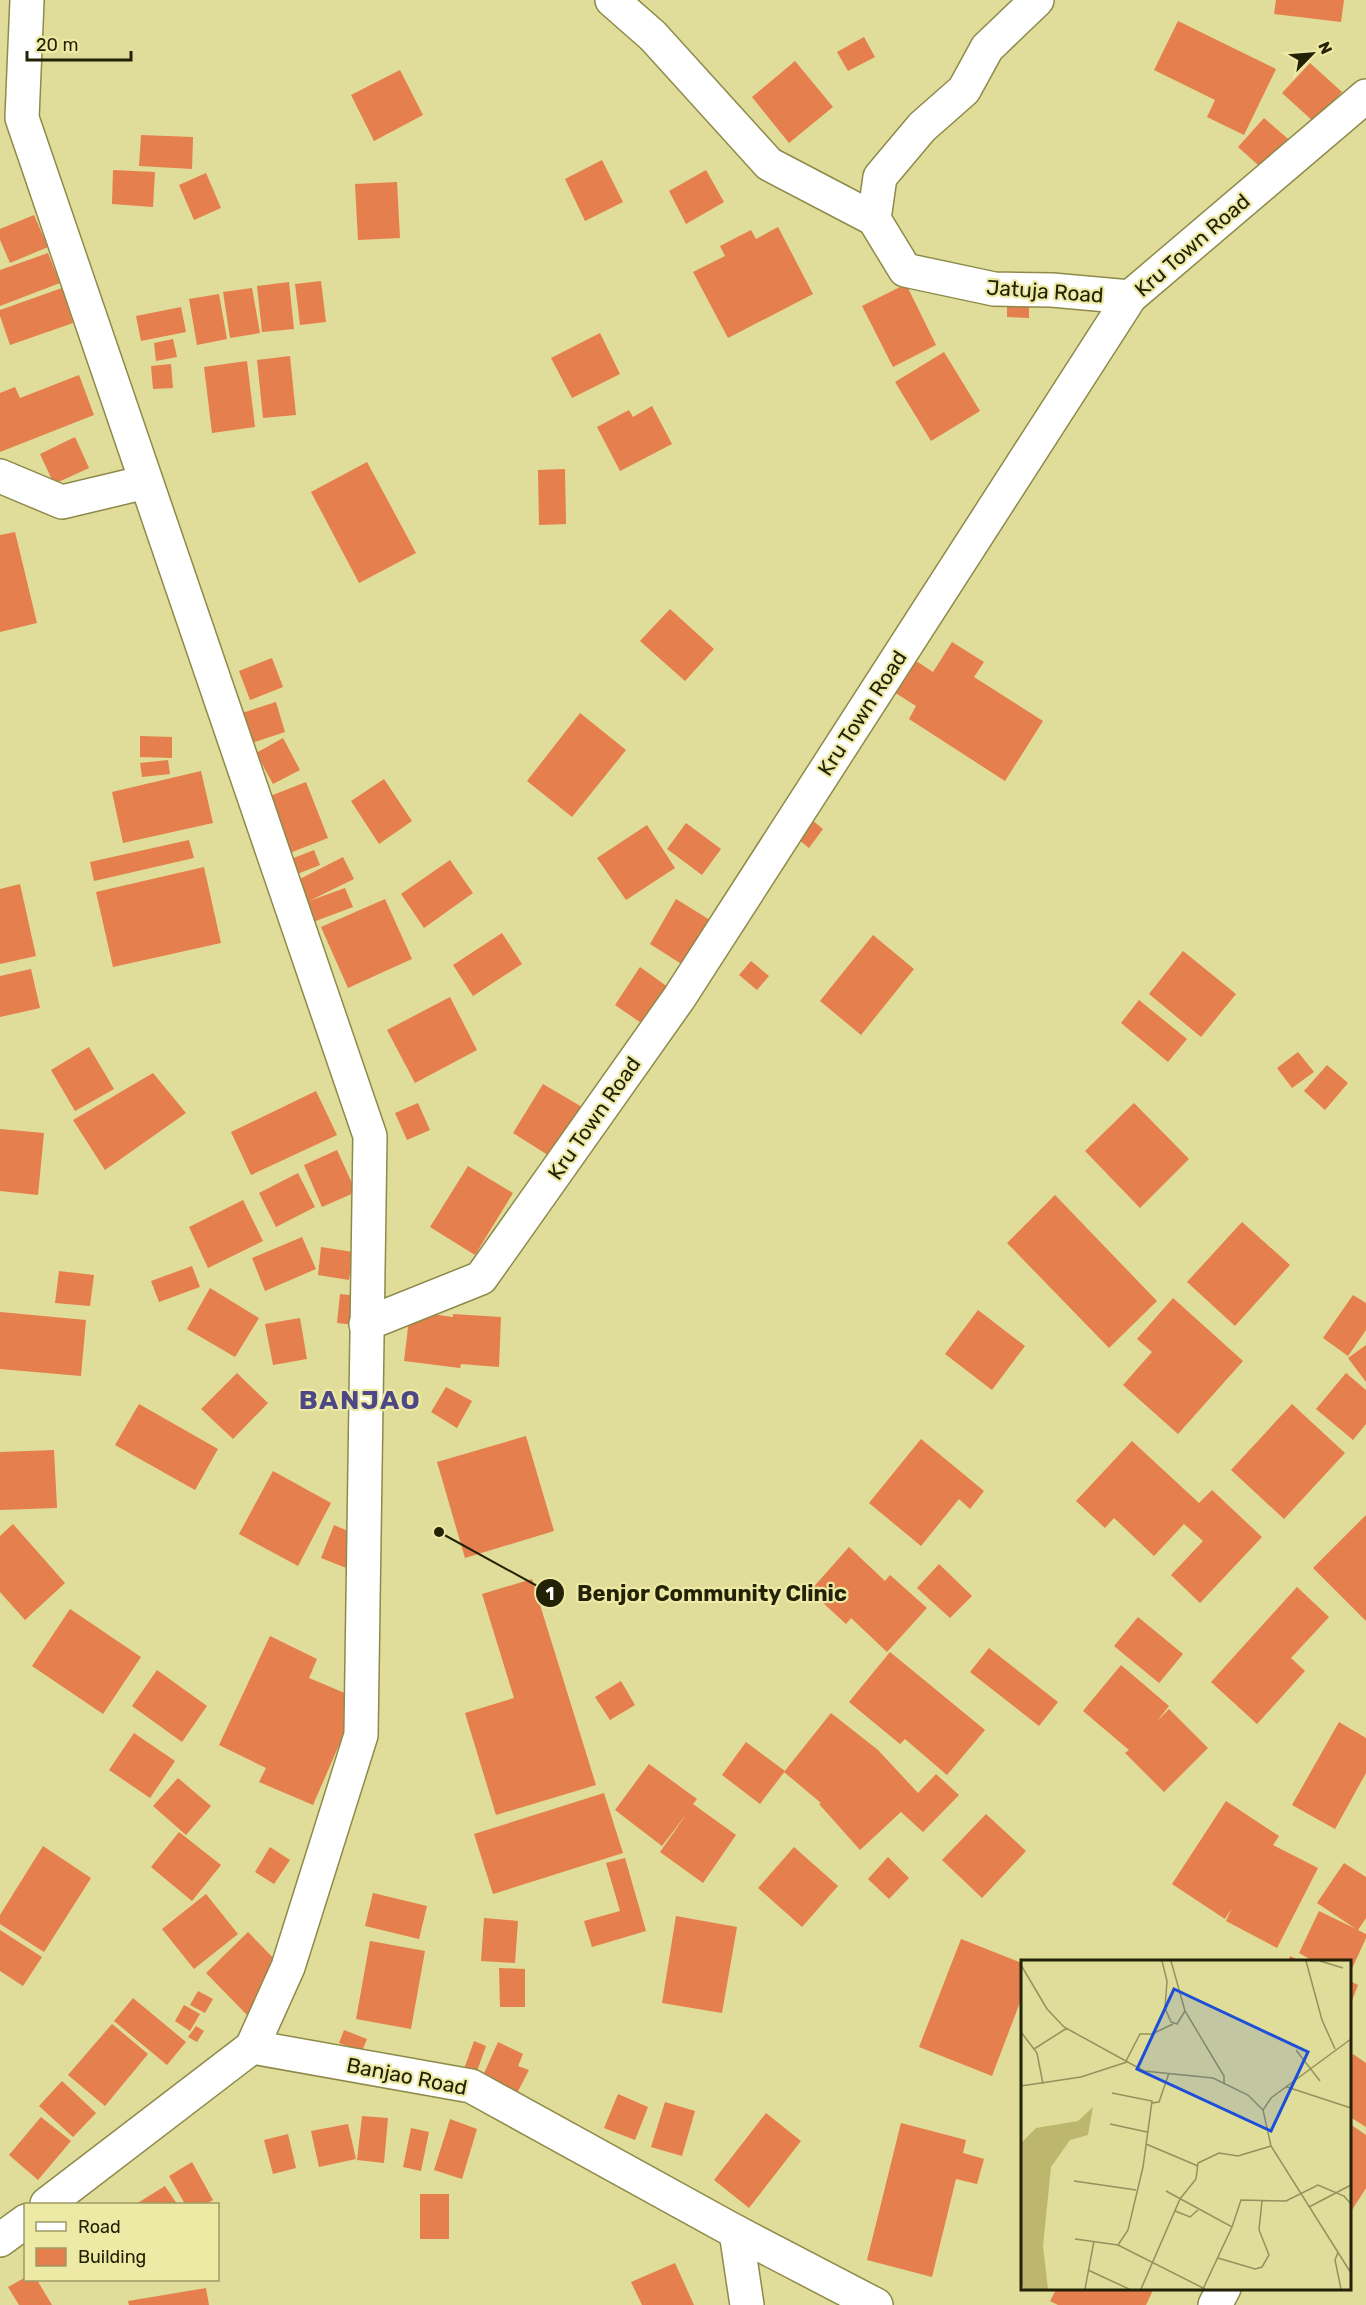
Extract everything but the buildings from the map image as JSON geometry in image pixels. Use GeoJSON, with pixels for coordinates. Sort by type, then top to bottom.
{"type":"FeatureCollection","features":[{"type":"Feature","properties":{"kind":"street"},"geometry":{"type":"LineString","coordinates":[[27,0],[22,118],[370,1136],[362,1735],[288,1967],[252,2047],[50,2203]]}},
{"type":"Feature","properties":{"kind":"street"},"geometry":{"type":"LineString","coordinates":[[612,0],[653,36],[769,164],[874,219],[880,177],[922,127],[963,90],[987,48],[1037,0]]}},
{"type":"Feature","properties":{"kind":"street","name":"Kru Town Road"},"geometry":{"type":"LineString","coordinates":[[366,1324],[482,1278],[679,998],[1130,297],[1366,96]]}},
{"type":"Feature","properties":{"kind":"street","name":"Jatuja Road"},"geometry":{"type":"LineString","coordinates":[[874,219],[905,270],[994,289],[1052,290],[1130,297]]}},
{"type":"Feature","properties":{"kind":"street"},"geometry":{"type":"LineString","coordinates":[[0,476],[62,502],[146,482]]}},
{"type":"Feature","properties":{"kind":"street","name":"Banjao Road"},"geometry":{"type":"LineString","coordinates":[[252,2047],[471,2086],[736,2232],[876,2305]]}},
{"type":"Feature","properties":{"kind":"street"},"geometry":{"type":"LineString","coordinates":[[0,2240],[24,2222]]}},
{"type":"Feature","properties":{"kind":"street"},"geometry":{"type":"LineString","coordinates":[[736,2232],[747,2305]]}},
{"type":"Feature","properties":{"kind":"street"},"geometry":{"type":"LineString","coordinates":[[1215,2305],[1223,2290]]}},
{"type":"Feature","properties":{"kind":"place","name":"Benjor Community Clinic"},"geometry":{"type":"Point","coordinates":[439,1532]}},
{"type":"Feature","properties":{"kind":"district","name":"BANJAO"},"geometry":{"type":"Point","coordinates":[360,1400]}}]}
